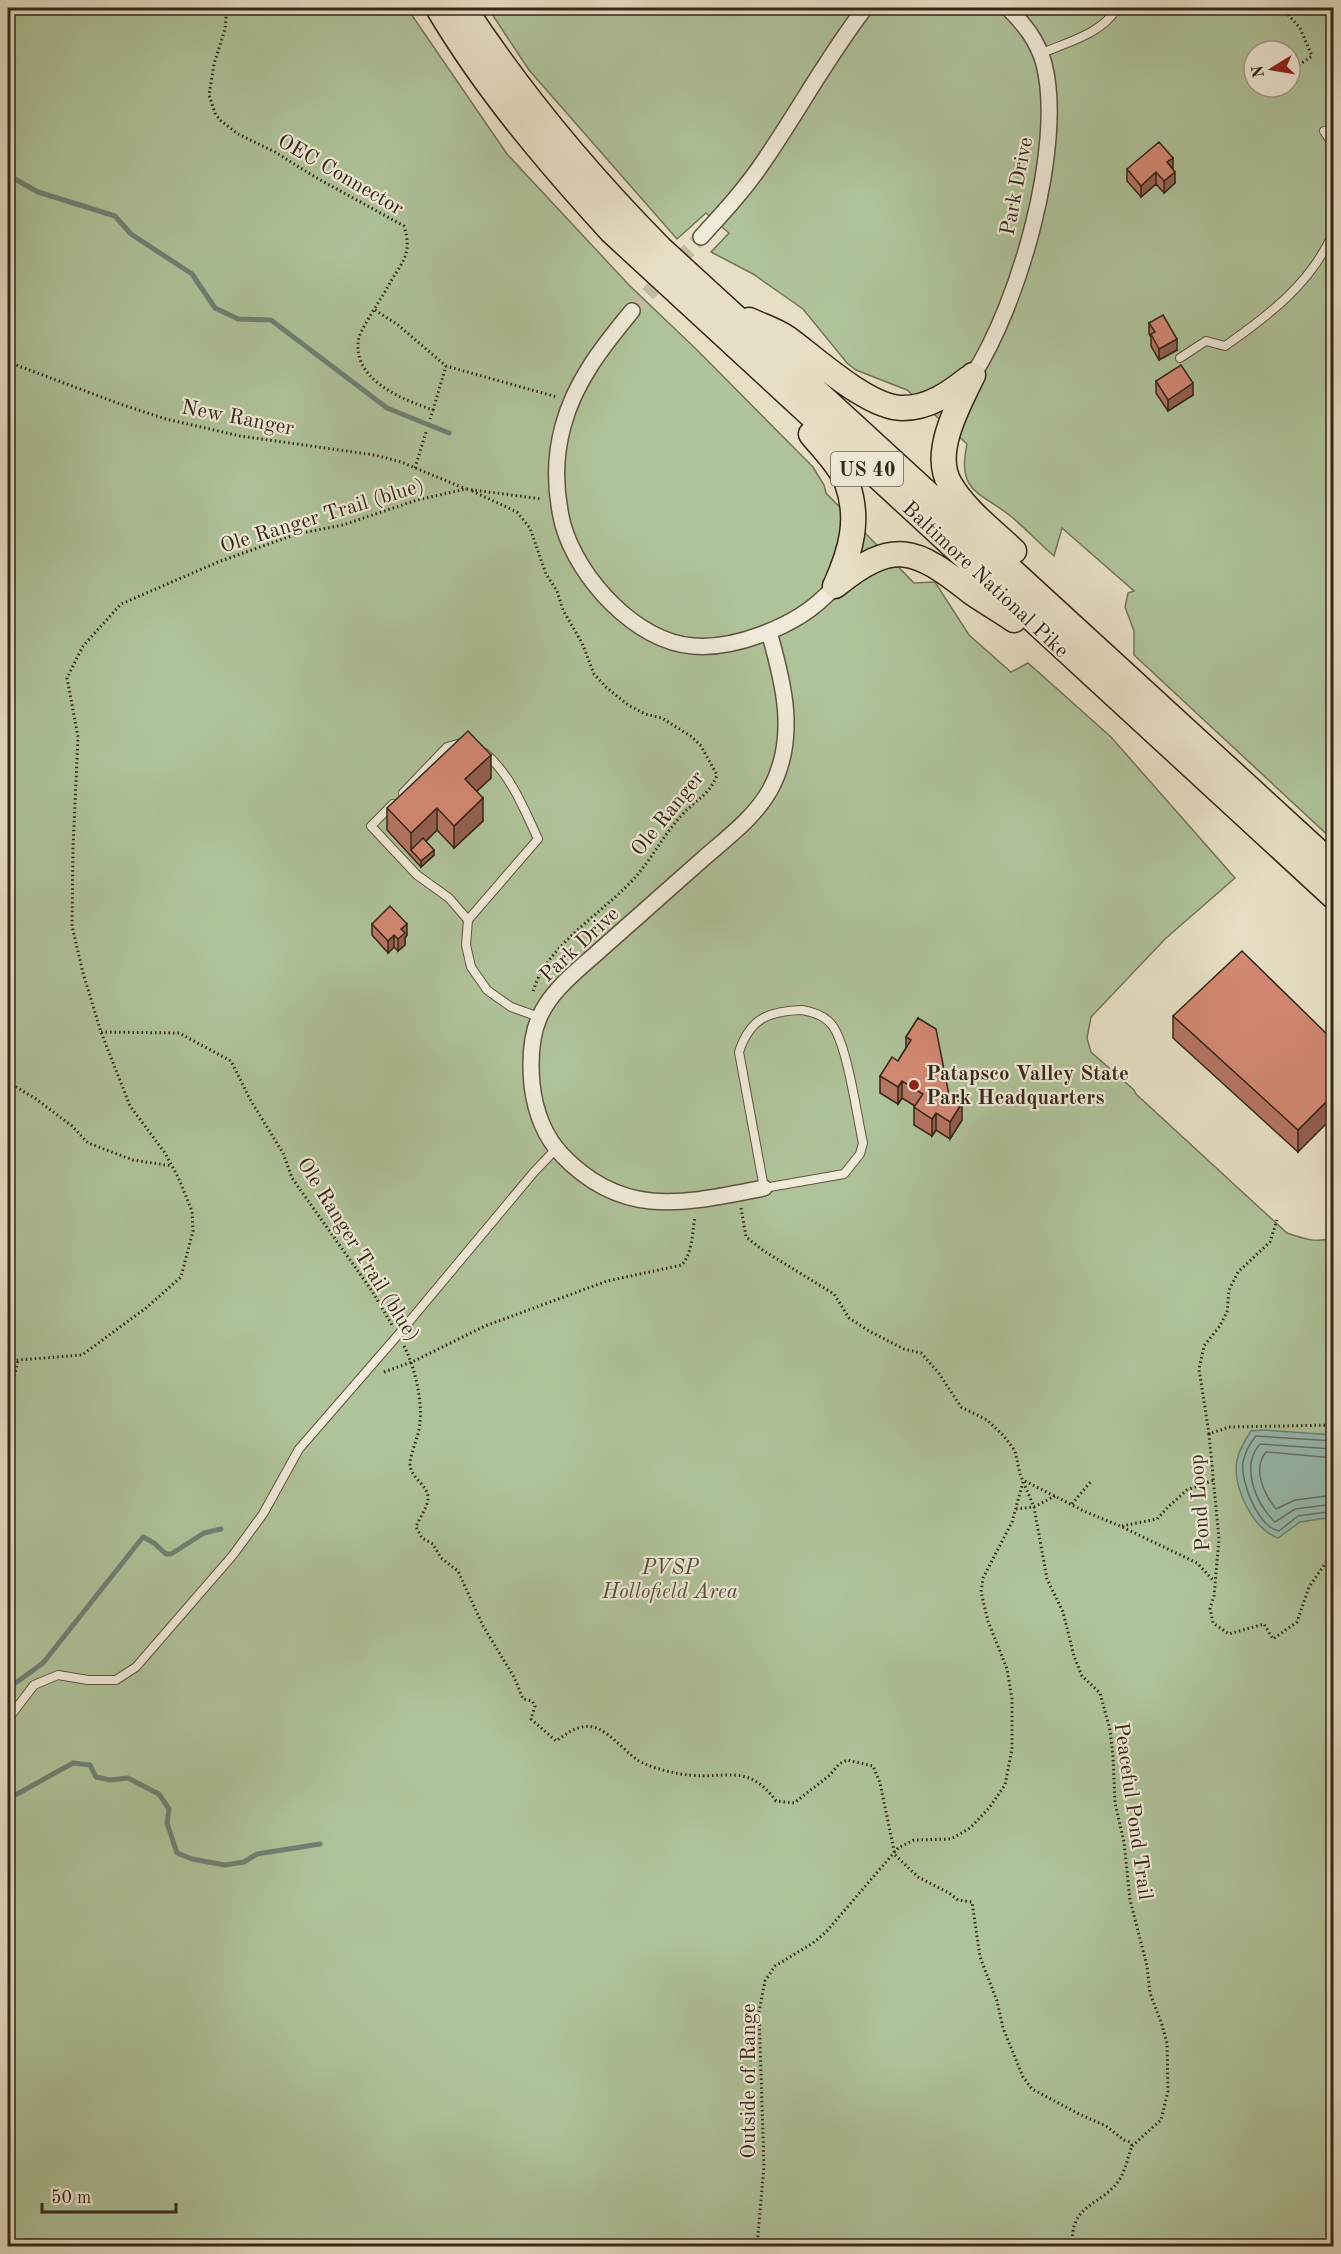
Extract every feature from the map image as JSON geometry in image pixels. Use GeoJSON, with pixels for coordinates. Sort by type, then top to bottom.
{"type":"FeatureCollection","features":[{"type":"Feature","properties":{"kind":"main road","name":"Baltimore National Pike"},"geometry":{"type":"LineString","coordinates":[[438,8],[497,98],[558,173],[610,231],[1334,897]]}},
{"type":"Feature","properties":{"kind":"main road","name":"Baltimore National Pike"},"geometry":{"type":"LineString","coordinates":[[464,8],[517,85],[586,170],[660,248],[1334,866]]}},
{"type":"Feature","properties":{"kind":"main road"},"geometry":{"type":"LineString","coordinates":[[727,309],[784,336],[851,386],[880,404],[902,409],[923,405],[948,394],[973,375]]}},
{"type":"Feature","properties":{"kind":"main road"},"geometry":{"type":"LineString","coordinates":[[760,371],[847,482],[854,513],[853,539],[847,561],[835,586]]}},
{"type":"Feature","properties":{"kind":"main road"},"geometry":{"type":"LineString","coordinates":[[973,375],[959,403],[944,448],[944,465],[948,482],[963,502],[1026,562],[1070,624]]}},
{"type":"Feature","properties":{"kind":"main road"},"geometry":{"type":"LineString","coordinates":[[835,586],[858,567],[879,558],[911,555],[945,570],[974,594],[1074,660]]}},
{"type":"Feature","properties":{"kind":"street"},"geometry":{"type":"LineString","coordinates":[[701,237],[728,208],[766,159],[827,59],[865,8]]}},
{"type":"Feature","properties":{"kind":"street","name":"Park Drive"},"geometry":{"type":"LineString","coordinates":[[973,375],[989,351],[1002,319],[1034,220],[1049,140],[1049,90],[1040,54],[1035,40],[1008,8]]}},
{"type":"Feature","properties":{"kind":"street"},"geometry":{"type":"LineString","coordinates":[[632,311],[582,378],[571,402],[558,447],[556,473],[558,501],[564,528],[583,566],[614,607],[633,622],[662,638],[691,646],[726,644],[769,632],[808,612],[835,586]]}},
{"type":"Feature","properties":{"kind":"street","name":"Park Drive"},"geometry":{"type":"LineString","coordinates":[[764,1188],[699,1201],[650,1202],[609,1190],[572,1165],[556,1149],[545,1131],[537,1112],[533,1092],[531,1052],[534,1015],[562,984],[742,825],[770,790],[784,754],[787,717],[782,678],[769,632]]}},
{"type":"Feature","properties":{"kind":"lane"},"geometry":{"type":"LineString","coordinates":[[1040,54],[1097,29],[1112,17],[1117,8]]}},
{"type":"Feature","properties":{"kind":"lane"},"geometry":{"type":"LineString","coordinates":[[1324,131],[1334,146]]}},
{"type":"Feature","properties":{"kind":"lane"},"geometry":{"type":"LineString","coordinates":[[1180,358],[1206,341],[1225,346],[1249,328],[1303,283],[1334,231]]}},
{"type":"Feature","properties":{"kind":"lane"},"geometry":{"type":"LineString","coordinates":[[468,920],[449,898],[417,875],[371,826],[447,747],[460,743],[472,745],[497,763],[523,805],[537,839],[468,920],[466,945],[471,968],[487,990],[511,1007],[534,1015]]}},
{"type":"Feature","properties":{"kind":"lane","name":"Park Drive"},"geometry":{"type":"LineString","coordinates":[[802,1010],[818,1013],[832,1024],[841,1041],[863,1143],[860,1154],[844,1174],[764,1188],[739,1052],[743,1039],[752,1025],[766,1016],[802,1010]]}},
{"type":"Feature","properties":{"kind":"lane"},"geometry":{"type":"LineString","coordinates":[[8,1719],[34,1685],[58,1675],[88,1680],[116,1680],[136,1667],[232,1555],[263,1514],[299,1449],[556,1149]]}},
{"type":"Feature","properties":{"kind":"path","name":"OEC Connector"},"geometry":{"type":"LineString","coordinates":[[227,8],[225,29],[214,64],[209,95],[220,120],[238,134],[275,152],[404,226],[408,239],[407,256],[375,310]]}},
{"type":"Feature","properties":{"kind":"path"},"geometry":{"type":"LineString","coordinates":[[1282,8],[1300,28],[1312,56],[1302,63]]}},
{"type":"Feature","properties":{"kind":"path"},"geometry":{"type":"LineString","coordinates":[[433,410],[401,399],[367,373],[357,354],[360,335],[375,310],[398,325],[446,366],[482,378],[548,393],[571,402]]}},
{"type":"Feature","properties":{"kind":"path","name":"New Ranger"},"geometry":{"type":"LineString","coordinates":[[8,362],[120,404],[205,429],[375,455],[415,468],[466,489]]}},
{"type":"Feature","properties":{"kind":"path"},"geometry":{"type":"LineString","coordinates":[[430,419],[446,366]]}},
{"type":"Feature","properties":{"kind":"path"},"geometry":{"type":"LineString","coordinates":[[415,468],[426,432]]}},
{"type":"Feature","properties":{"kind":"path","name":"Ole Ranger Trail (blue)"},"geometry":{"type":"LineString","coordinates":[[18,1360],[82,1355],[146,1308],[181,1277],[193,1231],[192,1211],[172,1166],[130,1106],[101,1032],[72,926],[78,737],[67,678],[84,646],[121,604],[218,562],[297,534],[344,525],[417,500],[466,489],[558,501]]}},
{"type":"Feature","properties":{"kind":"path","name":"Ole Ranger"},"geometry":{"type":"LineString","coordinates":[[466,489],[517,512],[530,528],[546,574],[557,591],[563,610],[582,643],[594,674],[628,705],[645,714],[662,718],[692,738],[701,746],[717,775],[712,789],[684,812],[638,873],[617,896],[556,952],[536,983],[534,1015]]}},
{"type":"Feature","properties":{"kind":"path","name":"Ole Ranger Trail (blue)"},"geometry":{"type":"LineString","coordinates":[[101,1032],[179,1033],[231,1061],[250,1101],[282,1153],[292,1178],[372,1291],[412,1362],[420,1423],[410,1464],[414,1479],[427,1492],[428,1501],[418,1518],[416,1527],[422,1538],[433,1544],[441,1558],[458,1571],[483,1626],[514,1677],[523,1699],[532,1701],[535,1706],[531,1719],[538,1728],[556,1741],[579,1726],[595,1727],[643,1764],[689,1775],[731,1774],[749,1777],[768,1790],[776,1801],[794,1803],[830,1775],[839,1764],[848,1760],[873,1766],[880,1783],[894,1852]]}},
{"type":"Feature","properties":{"kind":"path"},"geometry":{"type":"LineString","coordinates":[[8,1082],[36,1099],[72,1126],[88,1143],[133,1160],[172,1166]]}},
{"type":"Feature","properties":{"kind":"path","name":"Peaceful Pond Trail"},"geometry":{"type":"LineString","coordinates":[[737,1193],[746,1237],[764,1251],[834,1294],[849,1318],[904,1349],[921,1353],[938,1372],[961,1407],[987,1420],[1015,1451],[1034,1508],[1047,1579],[1063,1612],[1082,1676],[1100,1693],[1110,1730],[1115,1803],[1124,1842],[1130,1900],[1147,1966],[1150,1993],[1167,2043],[1168,2091],[1161,2120],[1132,2146]]}},
{"type":"Feature","properties":{"kind":"path"},"geometry":{"type":"LineString","coordinates":[[384,1372],[412,1362],[485,1326],[597,1284],[682,1265],[687,1259],[691,1244],[699,1201]]}},
{"type":"Feature","properties":{"kind":"path"},"geometry":{"type":"LineString","coordinates":[[1209,1434],[1199,1369],[1204,1346],[1220,1327],[1227,1312],[1229,1290],[1238,1272],[1269,1242],[1277,1220]]}},
{"type":"Feature","properties":{"kind":"path"},"geometry":{"type":"LineString","coordinates":[[8,1362],[18,1360],[13,1383],[8,1387]]}},
{"type":"Feature","properties":{"kind":"path","name":"Pond Loop"},"geometry":{"type":"LineString","coordinates":[[1334,1425],[1229,1427],[1209,1434],[1220,1539],[1210,1608],[1212,1623],[1229,1634],[1264,1624],[1274,1639],[1297,1622],[1309,1587],[1327,1561],[1334,1555]]}},
{"type":"Feature","properties":{"kind":"path"},"geometry":{"type":"LineString","coordinates":[[1024,1480],[1055,1497],[1197,1563],[1215,1581]]}},
{"type":"Feature","properties":{"kind":"path","name":"Outside of Range"},"geometry":{"type":"LineString","coordinates":[[758,2247],[764,2166],[759,2012],[765,1981],[775,1966],[813,1943],[826,1932],[898,1848],[914,1839],[951,1839],[970,1828],[1005,1785],[1012,1749],[1012,1699],[1007,1669],[988,1621],[981,1592],[983,1578],[1012,1522],[1024,1480]]}},
{"type":"Feature","properties":{"kind":"path"},"geometry":{"type":"LineString","coordinates":[[1072,1505],[1092,1480]]}},
{"type":"Feature","properties":{"kind":"path"},"geometry":{"type":"LineString","coordinates":[[1120,1526],[1157,1519],[1187,1490],[1214,1480]]}},
{"type":"Feature","properties":{"kind":"path"},"geometry":{"type":"LineString","coordinates":[[1016,1509],[1034,1508],[1055,1497]]}},
{"type":"Feature","properties":{"kind":"path"},"geometry":{"type":"LineString","coordinates":[[894,1852],[918,1877],[958,1900],[972,1902],[980,1957],[997,2001],[1003,2028],[1023,2077],[1032,2089],[1106,2126],[1130,2142],[1132,2146],[1120,2178],[1082,2211],[1071,2234],[1072,2247]]}},
{"type":"Feature","properties":{"kind":"green space","name":"PVSP Hollofield Area"},"geometry":{"type":"Polygon","coordinates":[[[8,8],[407,8],[507,154],[629,285],[813,467],[826,493],[914,583],[935,582],[969,635],[1011,672],[1028,663],[1111,737],[1235,878],[1165,939],[1091,1017],[1087,1038],[1091,1052],[1287,1233],[1310,1240],[1333,1238],[1333,2246],[8,2246],[8,8]]]}},
{"type":"Feature","properties":{"kind":"green space"},"geometry":{"type":"Polygon","coordinates":[[[488,8],[1333,8],[1333,840],[1134,655],[1134,631],[1125,607],[1128,593],[1134,591],[1062,528],[1054,556],[1013,518],[974,490],[965,473],[967,444],[907,390],[856,370],[847,363],[803,309],[753,274],[711,252],[729,233],[706,213],[677,239],[529,70],[488,8]]]}},
{"type":"Feature","properties":{"kind":"water"},"geometry":{"type":"Polygon","coordinates":[[[1251,1431],[1333,1435],[1333,1517],[1300,1522],[1278,1538],[1260,1526],[1246,1506],[1236,1471],[1242,1445],[1251,1431]]]}},
{"type":"Feature","properties":{"kind":"building"},"geometry":{"type":"Polygon","coordinates":[[[1159,142],[1173,158],[1167,162],[1175,172],[1164,181],[1156,172],[1141,186],[1127,169],[1159,142]]]}},
{"type":"Feature","properties":{"kind":"building"},"geometry":{"type":"Polygon","coordinates":[[[1163,315],[1177,339],[1159,349],[1151,334],[1155,332],[1149,323],[1163,315]]]}},
{"type":"Feature","properties":{"kind":"building"},"geometry":{"type":"Polygon","coordinates":[[[1181,365],[1193,383],[1168,400],[1156,381],[1181,365]]]}},
{"type":"Feature","properties":{"kind":"building"},"geometry":{"type":"Polygon","coordinates":[[[468,731],[491,755],[465,779],[483,798],[454,826],[437,808],[411,833],[387,808],[468,731]]]}},
{"type":"Feature","properties":{"kind":"building"},"geometry":{"type":"Polygon","coordinates":[[[423,838],[434,850],[421,861],[411,850],[423,838]]]}},
{"type":"Feature","properties":{"kind":"building"},"geometry":{"type":"Polygon","coordinates":[[[390,906],[407,924],[401,929],[405,933],[398,939],[394,935],[388,941],[372,924],[390,906]]]}},
{"type":"Feature","properties":{"kind":"building"},"geometry":{"type":"Polygon","coordinates":[[[1242,951],[1334,1041],[1334,1094],[1298,1130],[1173,1016],[1242,951]]]}},
{"type":"Feature","properties":{"kind":"building","name":"Patapsco Valley State Park Headquarters"},"geometry":{"type":"Polygon","coordinates":[[[918,1018],[936,1029],[949,1095],[962,1103],[950,1122],[936,1113],[932,1119],[914,1107],[923,1094],[902,1081],[898,1087],[880,1076],[892,1057],[898,1061],[911,1040],[906,1037],[918,1018]]]}},
{"type":"Feature","properties":{"kind":"waterway"},"geometry":{"type":"LineString","coordinates":[[8,171],[13,178],[38,192],[115,216],[131,234],[192,274],[215,308],[238,319],[271,320],[387,408],[449,433]]}},
{"type":"Feature","properties":{"kind":"waterway"},"geometry":{"type":"LineString","coordinates":[[8,1692],[14,1684],[43,1663],[143,1537],[166,1554],[171,1554],[204,1533],[221,1529]]}},
{"type":"Feature","properties":{"kind":"waterway"},"geometry":{"type":"LineString","coordinates":[[8,1797],[10,1798],[73,1763],[90,1765],[96,1777],[110,1780],[128,1778],[159,1794],[169,1809],[167,1823],[177,1853],[192,1859],[225,1865],[244,1862],[257,1854],[320,1844]]}},
{"type":"Feature","properties":{"kind":"tunnel"},"geometry":{"type":"LineString","coordinates":[[632,311],[701,237]]}},
{"type":"Feature","properties":{"kind":"place","name":"Patapsco Valley State Park Headquarters"},"geometry":{"type":"Point","coordinates":[914,1085]}}]}
